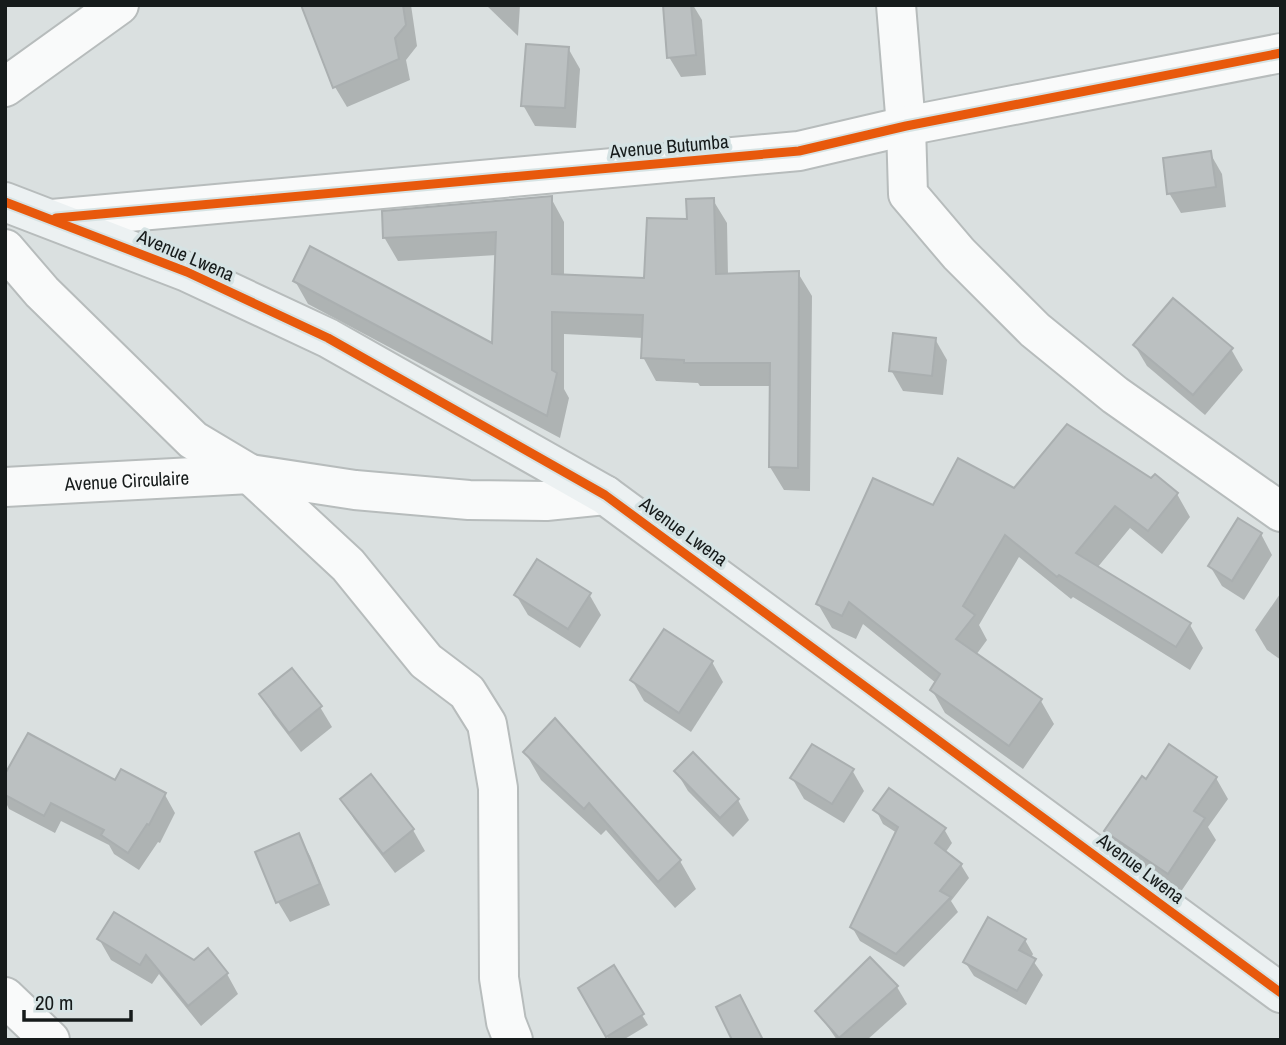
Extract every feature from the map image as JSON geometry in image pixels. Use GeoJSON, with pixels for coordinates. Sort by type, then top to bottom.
{"type":"FeatureCollection","features":[{"type":"Feature","properties":{"kind":"main road","name":"Avenue Lwena"},"geometry":{"type":"LineString","coordinates":[[5,202],[187,272],[328,338],[605,495],[1281,993]]}},
{"type":"Feature","properties":{"kind":"street"},"geometry":{"type":"LineString","coordinates":[[5,87],[119,5]]}},
{"type":"Feature","properties":{"kind":"street"},"geometry":{"type":"LineString","coordinates":[[896,5],[906,126],[908,194],[959,254],[1035,330],[1115,395],[1281,512]]}},
{"type":"Feature","properties":{"kind":"street","name":"Avenue Butumba"},"geometry":{"type":"LineString","coordinates":[[52,219],[799,151],[906,126],[1281,53]]}},
{"type":"Feature","properties":{"kind":"street"},"geometry":{"type":"LineString","coordinates":[[5,249],[42,292],[192,440],[250,474],[348,565],[426,661],[467,692],[487,724],[498,788],[499,978],[507,1034]]}},
{"type":"Feature","properties":{"kind":"street"},"geometry":{"type":"LineString","coordinates":[[250,474],[355,490],[469,500],[546,501],[605,495]]}},
{"type":"Feature","properties":{"kind":"street","name":"Avenue Circulaire"},"geometry":{"type":"LineString","coordinates":[[5,488],[250,474]]}},
{"type":"Feature","properties":{"kind":"street"},"geometry":{"type":"LineString","coordinates":[[5,997],[50,1040]]}},
{"type":"Feature","properties":{"kind":"building"},"geometry":{"type":"Polygon","coordinates":[[[301,5],[403,5],[406,25],[395,38],[399,59],[333,88],[301,5]]]}},
{"type":"Feature","properties":{"kind":"building"},"geometry":{"type":"Polygon","coordinates":[[[663,5],[691,5],[696,55],[667,58],[663,5]]]}},
{"type":"Feature","properties":{"kind":"building"},"geometry":{"type":"Polygon","coordinates":[[[526,44],[569,47],[565,108],[521,106],[526,44]]]}},
{"type":"Feature","properties":{"kind":"building"},"geometry":{"type":"Polygon","coordinates":[[[1211,151],[1216,187],[1167,194],[1163,158],[1211,151]]]}},
{"type":"Feature","properties":{"kind":"building"},"geometry":{"type":"Polygon","coordinates":[[[552,196],[552,274],[644,278],[647,218],[687,219],[686,199],[714,198],[716,274],[799,271],[798,468],[769,467],[770,363],[684,363],[684,360],[641,358],[643,315],[552,312],[552,370],[557,373],[547,416],[293,281],[310,246],[492,343],[496,232],[383,238],[382,211],[552,196]]]}},
{"type":"Feature","properties":{"kind":"building"},"geometry":{"type":"Polygon","coordinates":[[[1173,298],[1233,348],[1193,395],[1133,345],[1173,298]]]}},
{"type":"Feature","properties":{"kind":"building"},"geometry":{"type":"Polygon","coordinates":[[[893,333],[936,338],[932,376],[889,371],[893,333]]]}},
{"type":"Feature","properties":{"kind":"building"},"geometry":{"type":"Polygon","coordinates":[[[1067,424],[1151,478],[1155,474],[1178,493],[1148,531],[1115,506],[1076,553],[1191,623],[1176,647],[1059,575],[1057,577],[1005,535],[963,606],[975,615],[956,639],[1042,699],[1009,746],[930,690],[940,674],[849,602],[842,616],[816,604],[873,478],[933,505],[958,458],[1014,488],[1067,424]]]}},
{"type":"Feature","properties":{"kind":"building"},"geometry":{"type":"Polygon","coordinates":[[[1238,518],[1262,533],[1232,581],[1208,566],[1238,518]]]}},
{"type":"Feature","properties":{"kind":"building"},"geometry":{"type":"Polygon","coordinates":[[[537,559],[591,593],[568,629],[514,595],[537,559]]]}},
{"type":"Feature","properties":{"kind":"building"},"geometry":{"type":"Polygon","coordinates":[[[664,629],[713,661],[679,713],[630,680],[664,629]]]}},
{"type":"Feature","properties":{"kind":"building"},"geometry":{"type":"Polygon","coordinates":[[[292,668],[322,706],[289,733],[259,694],[292,668]]]}},
{"type":"Feature","properties":{"kind":"building"},"geometry":{"type":"Polygon","coordinates":[[[555,718],[681,860],[658,882],[589,803],[584,809],[523,752],[555,718]]]}},
{"type":"Feature","properties":{"kind":"building"},"geometry":{"type":"Polygon","coordinates":[[[28,733],[115,780],[121,769],[166,793],[149,825],[147,824],[128,853],[101,835],[104,830],[51,803],[44,816],[5,795],[5,774],[28,733]]]}},
{"type":"Feature","properties":{"kind":"building"},"geometry":{"type":"Polygon","coordinates":[[[812,744],[854,769],[832,804],[790,778],[812,744]]]}},
{"type":"Feature","properties":{"kind":"building"},"geometry":{"type":"Polygon","coordinates":[[[1169,744],[1217,777],[1194,811],[1205,818],[1168,874],[1104,831],[1142,776],[1146,779],[1169,744]]]}},
{"type":"Feature","properties":{"kind":"building"},"geometry":{"type":"Polygon","coordinates":[[[693,752],[739,799],[720,818],[674,771],[693,752]]]}},
{"type":"Feature","properties":{"kind":"building"},"geometry":{"type":"Polygon","coordinates":[[[371,774],[414,829],[383,854],[340,799],[371,774]]]}},
{"type":"Feature","properties":{"kind":"building"},"geometry":{"type":"Polygon","coordinates":[[[889,788],[946,828],[935,843],[962,864],[940,891],[951,897],[896,954],[850,927],[898,827],[873,810],[889,788]]]}},
{"type":"Feature","properties":{"kind":"building"},"geometry":{"type":"Polygon","coordinates":[[[299,833],[320,884],[276,903],[255,852],[299,833]]]}},
{"type":"Feature","properties":{"kind":"building"},"geometry":{"type":"Polygon","coordinates":[[[114,912],[194,960],[208,948],[228,973],[188,1006],[146,955],[140,965],[97,939],[114,912]]]}},
{"type":"Feature","properties":{"kind":"building"},"geometry":{"type":"Polygon","coordinates":[[[988,917],[1026,939],[1019,950],[1036,959],[1017,991],[963,962],[988,917]]]}},
{"type":"Feature","properties":{"kind":"building"},"geometry":{"type":"Polygon","coordinates":[[[870,957],[898,986],[839,1038],[815,1011],[870,957]]]}},
{"type":"Feature","properties":{"kind":"building"},"geometry":{"type":"Polygon","coordinates":[[[614,965],[644,1014],[606,1037],[578,988],[614,965]]]}},
{"type":"Feature","properties":{"kind":"building"},"geometry":{"type":"Polygon","coordinates":[[[740,995],[763,1040],[732,1040],[716,1007],[740,995]]]}},
{"type":"Feature","properties":{"kind":"cycle path"},"geometry":{"type":"LineString","coordinates":[[56,218],[799,151],[906,126],[1281,53]]}},
{"type":"Feature","properties":{"kind":"cycle path"},"geometry":{"type":"LineString","coordinates":[[5,202],[187,272],[328,338],[605,495],[1281,993]]}}]}
